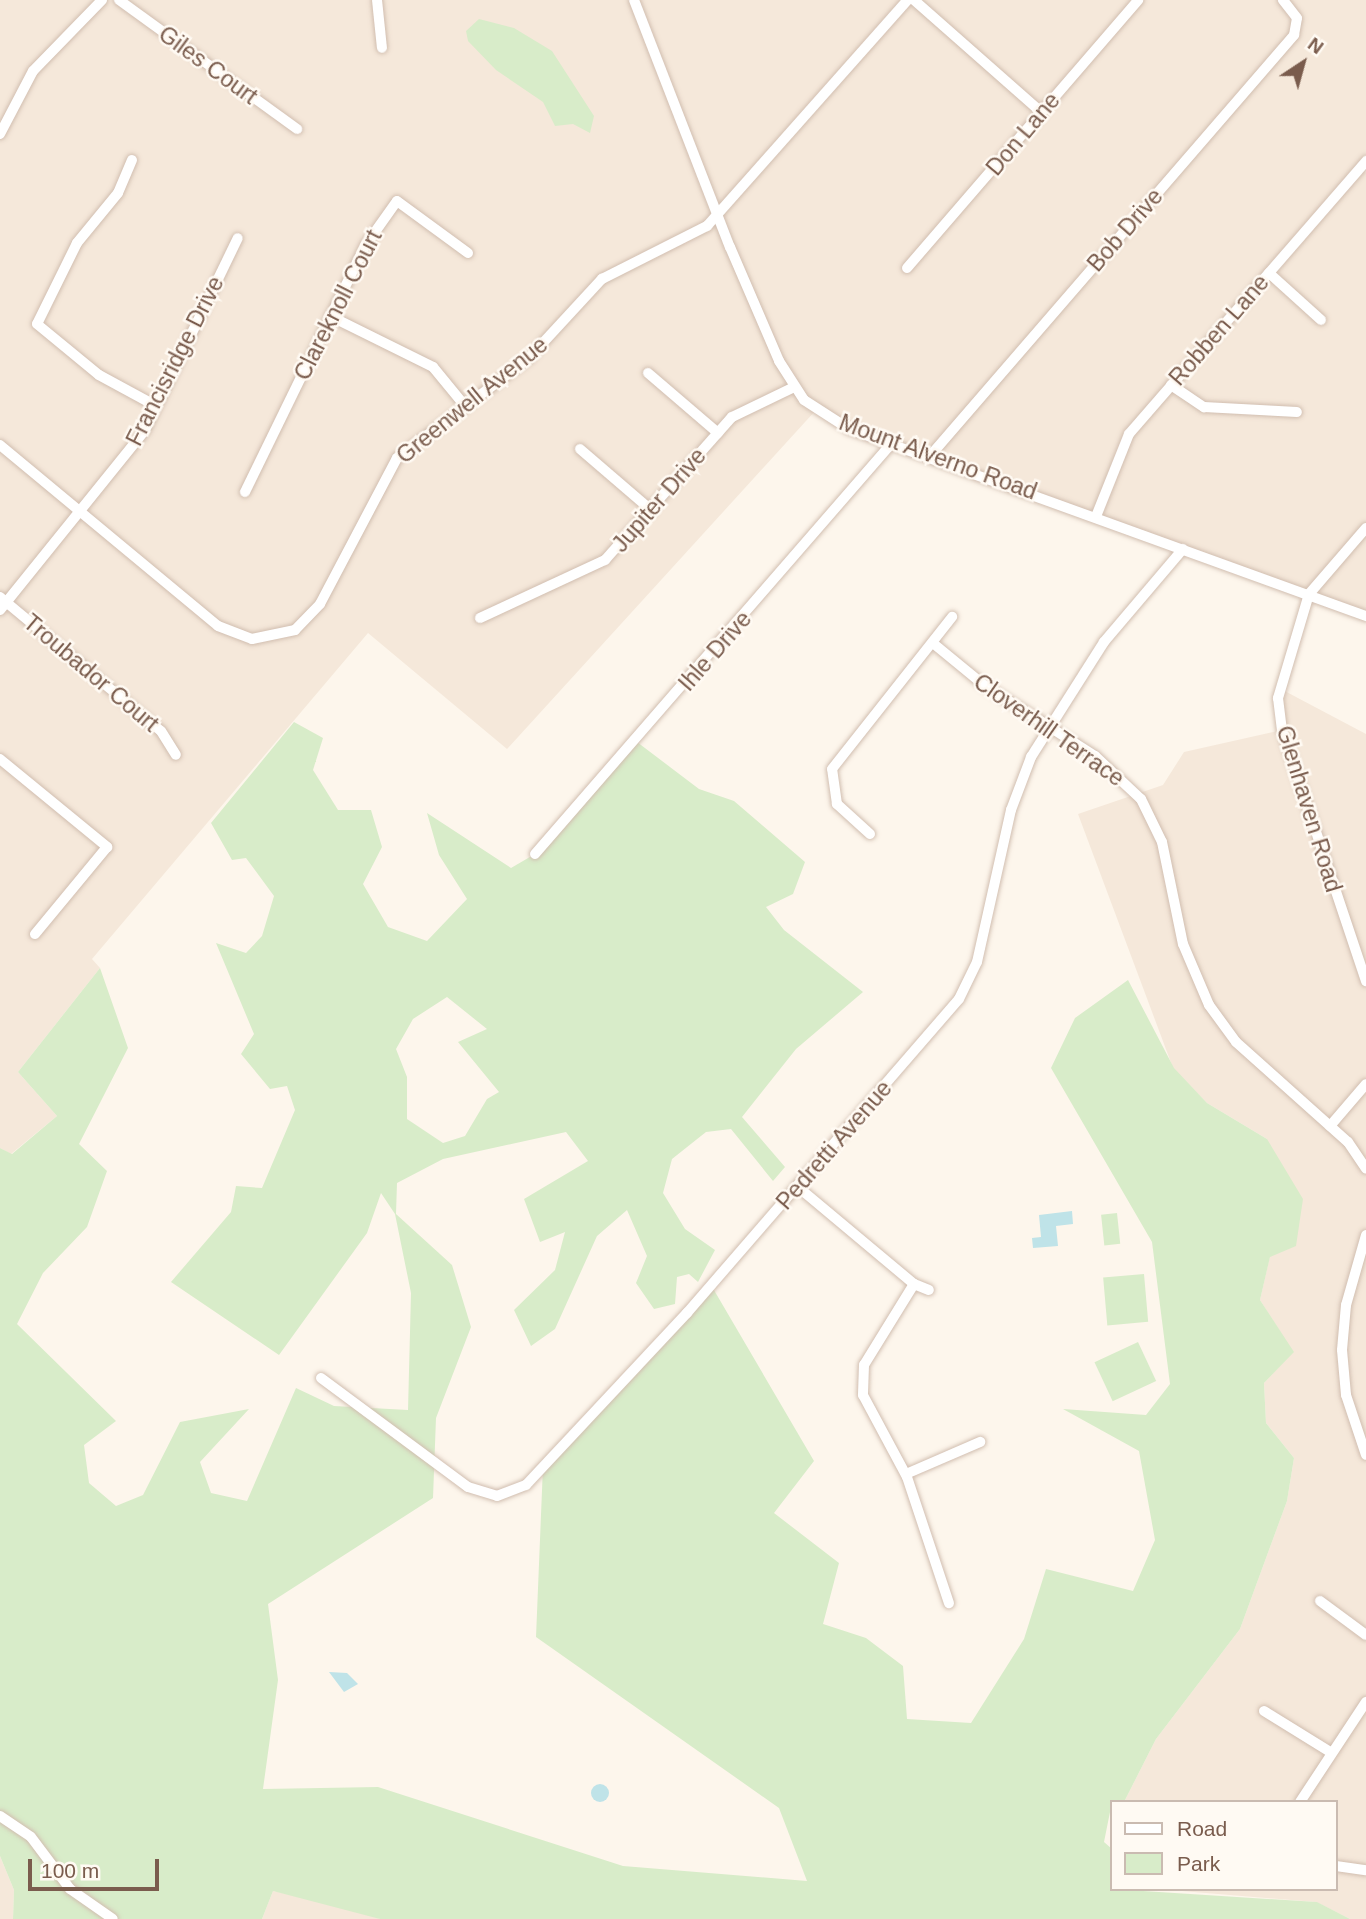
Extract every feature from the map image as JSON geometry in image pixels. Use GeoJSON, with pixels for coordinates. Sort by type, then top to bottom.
{"type":"FeatureCollection","features":[{"type":"Feature","properties":{"kind":"street"},"geometry":{"type":"LineString","coordinates":[[0,134],[33,71],[102,0]]}},
{"type":"Feature","properties":{"kind":"street","name":"Giles Court"},"geometry":{"type":"LineString","coordinates":[[119,0],[297,129]]}},
{"type":"Feature","properties":{"kind":"street"},"geometry":{"type":"LineString","coordinates":[[377,0],[382,48]]}},
{"type":"Feature","properties":{"kind":"street","name":"Mount Alverno Road"},"geometry":{"type":"LineString","coordinates":[[634,0],[718,215],[792,388],[830,419],[891,444],[1097,514],[1183,549],[1366,616]]}},
{"type":"Feature","properties":{"kind":"street","name":"Greenwell Avenue"},"geometry":{"type":"LineString","coordinates":[[0,445],[218,626],[240,637],[276,637],[304,622],[320,604],[386,472],[528,358],[602,279],[697,233],[718,215],[908,0]]}},
{"type":"Feature","properties":{"kind":"street"},"geometry":{"type":"LineString","coordinates":[[914,0],[1041,112]]}},
{"type":"Feature","properties":{"kind":"street","name":"Don Lane"},"geometry":{"type":"LineString","coordinates":[[907,268],[1138,0]]}},
{"type":"Feature","properties":{"kind":"street","name":"Bob Drive"},"geometry":{"type":"LineString","coordinates":[[930,456],[1294,35],[1297,18],[1283,0]]}},
{"type":"Feature","properties":{"kind":"street"},"geometry":{"type":"LineString","coordinates":[[132,160],[118,193],[77,243],[37,324],[99,375],[156,406]]}},
{"type":"Feature","properties":{"kind":"street","name":"Robben Lane"},"geometry":{"type":"LineString","coordinates":[[1097,514],[1123,444],[1366,161]]}},
{"type":"Feature","properties":{"kind":"street","name":"Clareknoll Court"},"geometry":{"type":"LineString","coordinates":[[245,492],[365,246],[397,201],[468,253]]}},
{"type":"Feature","properties":{"kind":"street","name":"Francisridge Drive"},"geometry":{"type":"LineString","coordinates":[[2,603],[136,443],[238,238]]}},
{"type":"Feature","properties":{"kind":"street"},"geometry":{"type":"LineString","coordinates":[[1269,273],[1321,320]]}},
{"type":"Feature","properties":{"kind":"street"},"geometry":{"type":"LineString","coordinates":[[330,316],[433,367],[466,406]]}},
{"type":"Feature","properties":{"kind":"street"},"geometry":{"type":"LineString","coordinates":[[648,373],[718,433]]}},
{"type":"Feature","properties":{"kind":"street"},"geometry":{"type":"LineString","coordinates":[[1171,385],[1204,407],[1297,412]]}},
{"type":"Feature","properties":{"kind":"street","name":"Jupiter Drive"},"geometry":{"type":"LineString","coordinates":[[480,618],[605,560],[718,433],[742,410],[792,388]]}},
{"type":"Feature","properties":{"kind":"street","name":"Ihle Drive"},"geometry":{"type":"LineString","coordinates":[[535,854],[891,444]]}},
{"type":"Feature","properties":{"kind":"street"},"geometry":{"type":"LineString","coordinates":[[580,450],[651,510]]}},
{"type":"Feature","properties":{"kind":"street"},"geometry":{"type":"LineString","coordinates":[[1309,594],[1366,528]]}},
{"type":"Feature","properties":{"kind":"street","name":"Pedretti Avenue"},"geometry":{"type":"LineString","coordinates":[[321,1378],[468,1488],[513,1493],[798,1187],[966,989],[1018,787],[1050,727],[1104,642],[1183,549]]}},
{"type":"Feature","properties":{"kind":"street","name":"Glenhaven Road"},"geometry":{"type":"LineString","coordinates":[[1309,594],[1283,666],[1279,714],[1366,981]]}},
{"type":"Feature","properties":{"kind":"street","name":"Troubador Court"},"geometry":{"type":"LineString","coordinates":[[2,603],[161,731],[176,755]]}},
{"type":"Feature","properties":{"kind":"street"},"geometry":{"type":"LineString","coordinates":[[870,834],[836,804],[832,769],[934,644],[952,617]]}},
{"type":"Feature","properties":{"kind":"street","name":"Cloverhill Terrace"},"geometry":{"type":"LineString","coordinates":[[934,644],[1050,727],[1141,799],[1162,842],[1183,944],[1209,1005],[1251,1057],[1330,1126],[1366,1169]]}},
{"type":"Feature","properties":{"kind":"street"},"geometry":{"type":"LineString","coordinates":[[0,759],[107,847],[35,934]]}},
{"type":"Feature","properties":{"kind":"street"},"geometry":{"type":"LineString","coordinates":[[1330,1126],[1366,1084]]}},
{"type":"Feature","properties":{"kind":"street"},"geometry":{"type":"LineString","coordinates":[[798,1187],[914,1284],[929,1290]]}},
{"type":"Feature","properties":{"kind":"street"},"geometry":{"type":"LineString","coordinates":[[1366,1235],[1346,1306],[1342,1350],[1346,1395],[1366,1455]]}},
{"type":"Feature","properties":{"kind":"street"},"geometry":{"type":"LineString","coordinates":[[914,1284],[864,1365],[863,1395],[906,1474],[950,1603]]}},
{"type":"Feature","properties":{"kind":"street"},"geometry":{"type":"LineString","coordinates":[[906,1474],[980,1442]]}},
{"type":"Feature","properties":{"kind":"street"},"geometry":{"type":"LineString","coordinates":[[1321,1601],[1366,1635]]}},
{"type":"Feature","properties":{"kind":"street"},"geometry":{"type":"LineString","coordinates":[[1301,1800],[1330,1752],[1366,1702]]}},
{"type":"Feature","properties":{"kind":"street"},"geometry":{"type":"LineString","coordinates":[[1264,1711],[1330,1752]]}},
{"type":"Feature","properties":{"kind":"street"},"geometry":{"type":"LineString","coordinates":[[0,1816],[31,1837],[70,1889],[113,1919]]}},
{"type":"Feature","properties":{"kind":"street"},"geometry":{"type":"LineString","coordinates":[[1338,1866],[1366,1870]]}},
{"type":"Feature","properties":{"kind":"shaded area"},"geometry":{"type":"Polygon","coordinates":[[[0,0],[1366,0],[1366,161],[1361,168],[1366,173],[1366,616],[891,444],[816,410],[507,749],[368,633],[92,959],[100,968],[18,1072],[57,1116],[11,1154],[0,1148],[0,0]]]}},
{"type":"Feature","properties":{"kind":"shaded area"},"geometry":{"type":"Polygon","coordinates":[[[1279,688],[1366,734],[1366,1919],[1350,1919],[1316,1902],[1182,1891],[1338,1891],[1338,1800],[1125,1800],[1156,1739],[1240,1629],[1287,1501],[1294,1458],[1266,1423],[1264,1383],[1293,1352],[1260,1300],[1270,1256],[1267,1139],[1207,1103],[1173,1068],[1078,814],[1163,785],[1184,752],[1282,730],[1279,688]]]}},
{"type":"Feature","properties":{"kind":"shaded area"},"geometry":{"type":"Polygon","coordinates":[[[0,1856],[14,1890],[13,1919],[0,1919],[0,1856]]]}},
{"type":"Feature","properties":{"kind":"shaded area"},"geometry":{"type":"Polygon","coordinates":[[[273,1891],[359,1908],[380,1919],[262,1919],[273,1891]]]}},
{"type":"Feature","properties":{"kind":"green space"},"geometry":{"type":"Polygon","coordinates":[[[479,19],[514,28],[552,51],[594,116],[590,133],[573,124],[555,126],[543,102],[496,70],[468,41],[466,31],[479,19]]]}},
{"type":"Feature","properties":{"kind":"green space"},"geometry":{"type":"Polygon","coordinates":[[[294,722],[323,738],[313,770],[338,810],[371,810],[382,847],[363,884],[388,927],[427,941],[467,899],[439,855],[427,813],[511,868],[535,854],[637,742],[699,789],[734,801],[805,862],[793,894],[766,907],[784,930],[863,992],[796,1049],[742,1117],[785,1167],[773,1181],[731,1129],[706,1132],[672,1159],[663,1193],[685,1229],[715,1250],[698,1282],[689,1274],[677,1277],[675,1304],[654,1309],[636,1283],[647,1256],[627,1210],[597,1236],[555,1329],[531,1346],[514,1310],[555,1270],[565,1232],[540,1242],[524,1199],[588,1161],[566,1132],[443,1159],[397,1183],[396,1214],[452,1265],[471,1327],[436,1418],[433,1498],[268,1604],[278,1680],[263,1789],[378,1787],[623,1866],[807,1881],[779,1808],[536,1637],[543,1466],[711,1285],[814,1461],[774,1513],[839,1563],[823,1624],[866,1638],[903,1666],[907,1719],[971,1723],[1024,1639],[1046,1569],[1133,1591],[1155,1540],[1139,1451],[1063,1409],[1146,1415],[1170,1384],[1152,1242],[1051,1068],[1075,1018],[1128,980],[1174,1068],[1207,1103],[1267,1139],[1303,1199],[1296,1246],[1270,1257],[1260,1300],[1294,1352],[1264,1383],[1266,1423],[1294,1458],[1287,1501],[1240,1629],[1156,1739],[1125,1800],[1110,1800],[1104,1842],[1110,1847],[1110,1891],[1317,1902],[1350,1919],[380,1919],[273,1891],[262,1919],[13,1919],[14,1890],[0,1856],[0,1148],[12,1154],[57,1116],[18,1072],[100,968],[128,1048],[79,1144],[107,1171],[87,1227],[43,1273],[17,1324],[116,1421],[84,1445],[89,1483],[116,1506],[143,1495],[180,1422],[249,1409],[200,1462],[211,1493],[247,1501],[296,1388],[334,1406],[408,1410],[411,1293],[395,1214],[381,1193],[367,1233],[279,1355],[171,1282],[231,1212],[236,1186],[262,1188],[295,1110],[287,1086],[270,1089],[241,1054],[254,1034],[216,943],[246,953],[262,936],[274,896],[246,858],[232,860],[211,823],[294,722]],[[447,997],[413,1019],[396,1049],[407,1077],[407,1119],[443,1143],[465,1136],[487,1099],[499,1092],[458,1042],[487,1029],[447,997]]]}},
{"type":"Feature","properties":{"kind":"green space"},"geometry":{"type":"Polygon","coordinates":[[[1117,1213],[1120,1244],[1104,1246],[1101,1215],[1117,1213]]]}},
{"type":"Feature","properties":{"kind":"green space"},"geometry":{"type":"Polygon","coordinates":[[[1144,1274],[1148,1322],[1107,1325],[1103,1278],[1144,1274]]]}},
{"type":"Feature","properties":{"kind":"green space"},"geometry":{"type":"Polygon","coordinates":[[[1138,1342],[1156,1381],[1113,1401],[1094,1362],[1138,1342]]]}},
{"type":"Feature","properties":{"kind":"water"},"geometry":{"type":"Polygon","coordinates":[[[1072,1211],[1073,1224],[1056,1226],[1058,1246],[1033,1248],[1032,1238],[1041,1237],[1039,1215],[1072,1211]]]}},
{"type":"Feature","properties":{"kind":"water"},"geometry":{"type":"Polygon","coordinates":[[[329,1672],[347,1673],[358,1684],[344,1692],[329,1672]]]}},
{"type":"Feature","properties":{"kind":"water"},"geometry":{"type":"Polygon","coordinates":[[[600,1784],[606,1787],[609,1793],[606,1799],[600,1802],[594,1799],[591,1793],[594,1787],[600,1784]]]}}]}
